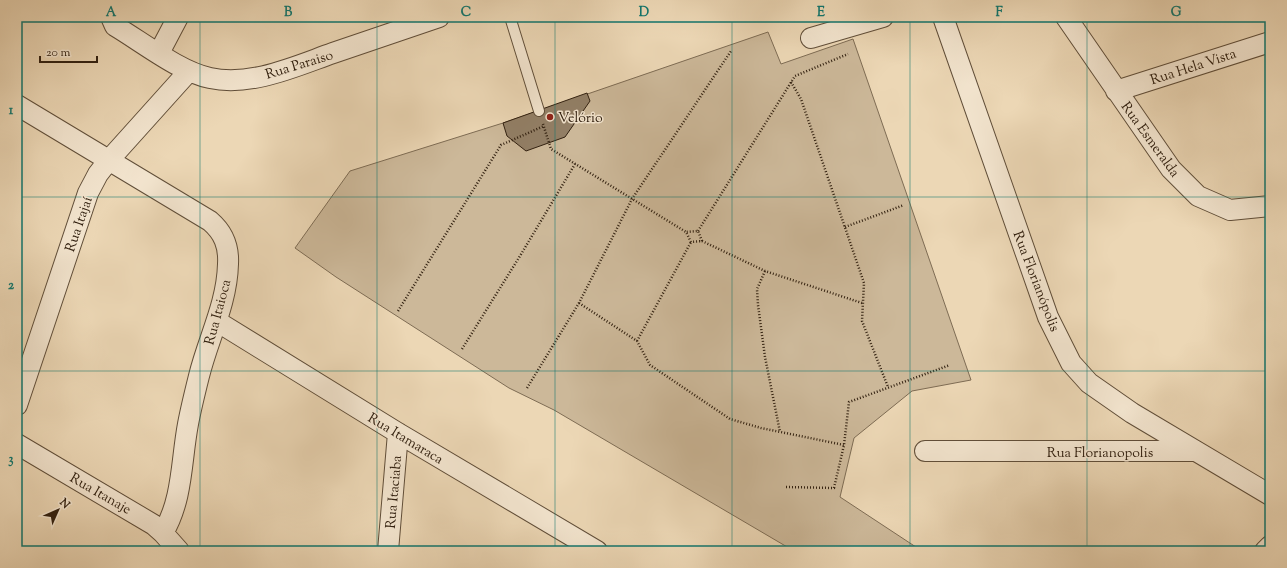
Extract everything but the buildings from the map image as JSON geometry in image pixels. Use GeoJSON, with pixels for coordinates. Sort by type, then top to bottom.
{"type":"FeatureCollection","features":[{"type":"Feature","properties":{"kind":"street","name":"Rua Paraiso"},"geometry":{"type":"LineString","coordinates":[[111,17],[115,26],[189,71],[210,78],[225,80],[278,72],[440,17]]}},
{"type":"Feature","properties":{"kind":"street"},"geometry":{"type":"LineString","coordinates":[[159,53],[178,17]]}},
{"type":"Feature","properties":{"kind":"street"},"geometry":{"type":"LineString","coordinates":[[811,38],[883,17]]}},
{"type":"Feature","properties":{"kind":"street","name":"Rua Florianópolis"},"geometry":{"type":"LineString","coordinates":[[943,17],[1048,317],[1071,363],[1089,382],[1132,413],[1270,495]]}},
{"type":"Feature","properties":{"kind":"street","name":"Rua Esmeralda"},"geometry":{"type":"LineString","coordinates":[[1066,17],[1171,169],[1198,196],[1230,210],[1270,206]]}},
{"type":"Feature","properties":{"kind":"street","name":"Rua Hela Vista"},"geometry":{"type":"LineString","coordinates":[[1116,91],[1270,42]]}},
{"type":"Feature","properties":{"kind":"street","name":"Rua Itajaí"},"geometry":{"type":"LineString","coordinates":[[17,405],[88,193],[98,174],[109,160],[189,71]]}},
{"type":"Feature","properties":{"kind":"street","name":"Rua Itaioca"},"geometry":{"type":"LineString","coordinates":[[17,105],[210,221],[218,228],[225,238],[228,264],[227,280],[218,322],[199,374],[188,424],[176,507],[163,533]]}},
{"type":"Feature","properties":{"kind":"street","name":"Rua Itamaraca"},"geometry":{"type":"LineString","coordinates":[[218,322],[398,433],[596,551]]}},
{"type":"Feature","properties":{"kind":"street","name":"Rua Itaciaba"},"geometry":{"type":"LineString","coordinates":[[388,551],[398,433]]}},
{"type":"Feature","properties":{"kind":"street","name":"Rua Itanaje"},"geometry":{"type":"LineString","coordinates":[[17,444],[138,515],[163,533],[179,551]]}},
{"type":"Feature","properties":{"kind":"street","name":"Rua Florianopolis"},"geometry":{"type":"LineString","coordinates":[[925,451],[1195,451]]}},
{"type":"Feature","properties":{"kind":"street"},"geometry":{"type":"LineString","coordinates":[[1265,551],[1270,546]]}},
{"type":"Feature","properties":{"kind":"lane"},"geometry":{"type":"LineString","coordinates":[[510,17],[539,110]]}},
{"type":"Feature","properties":{"kind":"path"},"geometry":{"type":"LineString","coordinates":[[527,388],[579,303],[632,199],[730,50]]}},
{"type":"Feature","properties":{"kind":"path"},"geometry":{"type":"LineString","coordinates":[[698,231],[795,76],[848,54]]}},
{"type":"Feature","properties":{"kind":"path"},"geometry":{"type":"LineString","coordinates":[[791,82],[800,99],[864,283],[862,321],[888,387]]}},
{"type":"Feature","properties":{"kind":"path"},"geometry":{"type":"LineString","coordinates":[[539,110],[551,149],[686,232],[691,242]]}},
{"type":"Feature","properties":{"kind":"path"},"geometry":{"type":"LineString","coordinates":[[398,310],[501,145],[544,126]]}},
{"type":"Feature","properties":{"kind":"path"},"geometry":{"type":"LineString","coordinates":[[462,349],[575,164]]}},
{"type":"Feature","properties":{"kind":"path"},"geometry":{"type":"LineString","coordinates":[[845,227],[904,205]]}},
{"type":"Feature","properties":{"kind":"path"},"geometry":{"type":"LineString","coordinates":[[686,232],[698,231]]}},
{"type":"Feature","properties":{"kind":"path"},"geometry":{"type":"LineString","coordinates":[[698,231],[702,241]]}},
{"type":"Feature","properties":{"kind":"path"},"geometry":{"type":"LineString","coordinates":[[691,242],[702,241],[765,270],[862,303]]}},
{"type":"Feature","properties":{"kind":"path"},"geometry":{"type":"LineString","coordinates":[[637,341],[691,242]]}},
{"type":"Feature","properties":{"kind":"path"},"geometry":{"type":"LineString","coordinates":[[765,270],[757,289],[758,305],[765,357],[780,432]]}},
{"type":"Feature","properties":{"kind":"path"},"geometry":{"type":"LineString","coordinates":[[579,303],[637,341],[650,365],[730,419],[780,432],[844,444]]}},
{"type":"Feature","properties":{"kind":"path"},"geometry":{"type":"LineString","coordinates":[[786,487],[834,488],[844,444],[849,402],[950,365]]}},
{"type":"Feature","properties":{"kind":"shaded area"},"geometry":{"type":"Polygon","coordinates":[[[768,32],[781,64],[853,39],[971,380],[912,391],[854,438],[840,497],[922,551],[794,551],[554,410],[509,388],[336,277],[295,248],[350,171],[503,123],[768,32]]]}},
{"type":"Feature","properties":{"kind":"place","name":"Velório"},"geometry":{"type":"Point","coordinates":[550,117]}}]}
